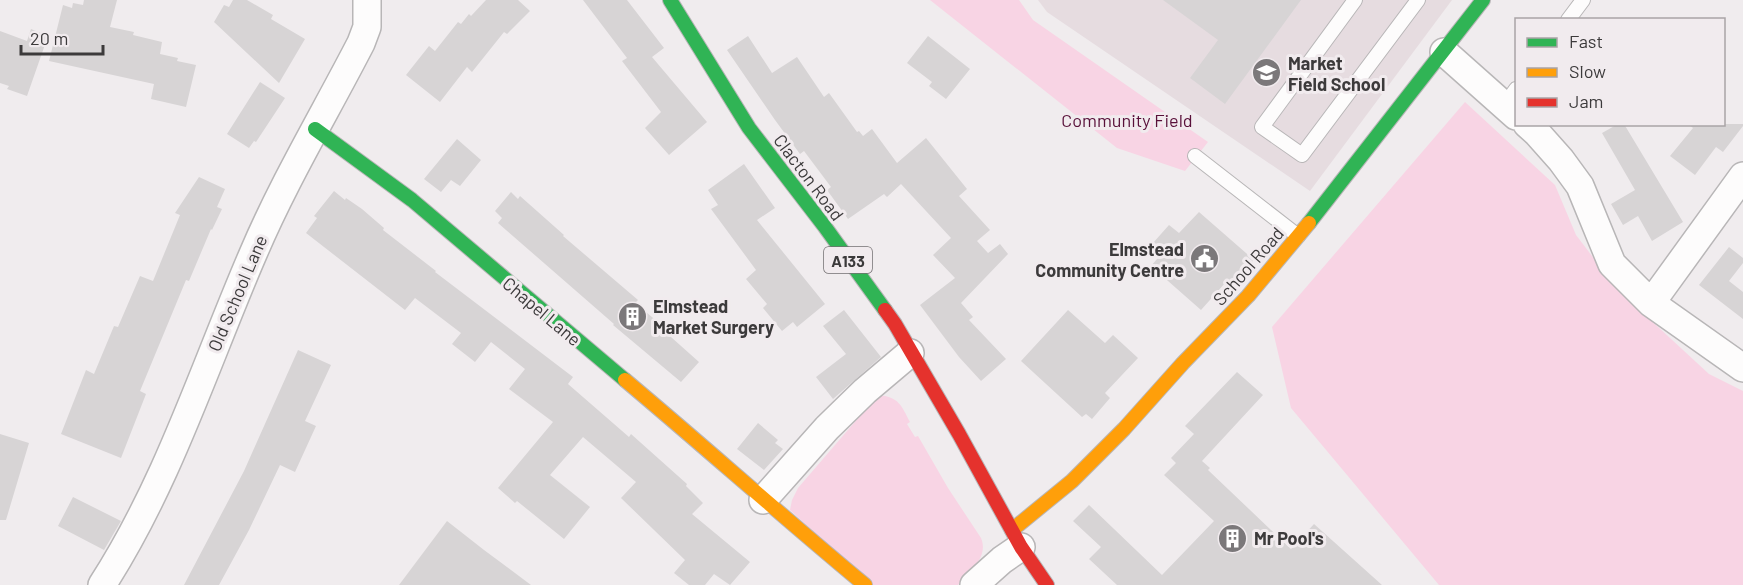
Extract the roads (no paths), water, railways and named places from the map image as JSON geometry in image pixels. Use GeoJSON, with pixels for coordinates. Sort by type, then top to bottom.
{"type":"FeatureCollection","features":[{"type":"Feature","properties":{"kind":"street","name":"Old School Lane"},"geometry":{"type":"LineString","coordinates":[[102,585],[135,530],[161,477],[254,252],[361,43],[367,27],[367,0]]}},
{"type":"Feature","properties":{"kind":"street","name":"Clacton Road"},"geometry":{"type":"LineString","coordinates":[[670,0],[749,128],[888,315],[959,434],[1017,538]]}},
{"type":"Feature","properties":{"kind":"street","name":"School Road"},"geometry":{"type":"LineString","coordinates":[[1017,538],[1124,429],[1183,363],[1248,296],[1298,236],[1483,0]]}},
{"type":"Feature","properties":{"kind":"street"},"geometry":{"type":"LineString","coordinates":[[1444,52],[1512,104]]}},
{"type":"Feature","properties":{"kind":"street"},"geometry":{"type":"LineString","coordinates":[[1529,126],[1561,160],[1580,186],[1612,264],[1651,303],[1743,368]]}},
{"type":"Feature","properties":{"kind":"street","name":"Chapel Lane"},"geometry":{"type":"LineString","coordinates":[[315,129],[412,200],[865,585]]}},
{"type":"Feature","properties":{"kind":"street"},"geometry":{"type":"LineString","coordinates":[[1651,303],[1743,176]]}},
{"type":"Feature","properties":{"kind":"street"},"geometry":{"type":"LineString","coordinates":[[763,500],[827,428],[865,391],[910,353]]}},
{"type":"Feature","properties":{"kind":"street"},"geometry":{"type":"LineString","coordinates":[[974,585],[1002,560],[1017,538]]}},
{"type":"Feature","properties":{"kind":"street","name":"A133"},"geometry":{"type":"LineString","coordinates":[[1017,538],[1047,585]]}},
{"type":"Feature","properties":{"kind":"lane"},"geometry":{"type":"LineString","coordinates":[[1355,0],[1262,127],[1302,154],[1418,0]]}},
{"type":"Feature","properties":{"kind":"lane"},"geometry":{"type":"LineString","coordinates":[[1570,18],[1583,0]]}},
{"type":"Feature","properties":{"kind":"lane"},"geometry":{"type":"LineString","coordinates":[[1195,156],[1298,236]]}},
{"type":"Feature","properties":{"kind":"place","name":"Market Field School"},"geometry":{"type":"Point","coordinates":[1267,73]}},
{"type":"Feature","properties":{"kind":"place","name":"Elmstead Community Centre"},"geometry":{"type":"Point","coordinates":[1205,259]}},
{"type":"Feature","properties":{"kind":"place","name":"Elmstead Market Surgery"},"geometry":{"type":"Point","coordinates":[632,316]}},
{"type":"Feature","properties":{"kind":"place","name":"Mr Pool's"},"geometry":{"type":"Point","coordinates":[1233,538]}},
{"type":"Feature","properties":{"kind":"park label","name":"Community Field"},"geometry":{"type":"Point","coordinates":[1127,120]}}]}
